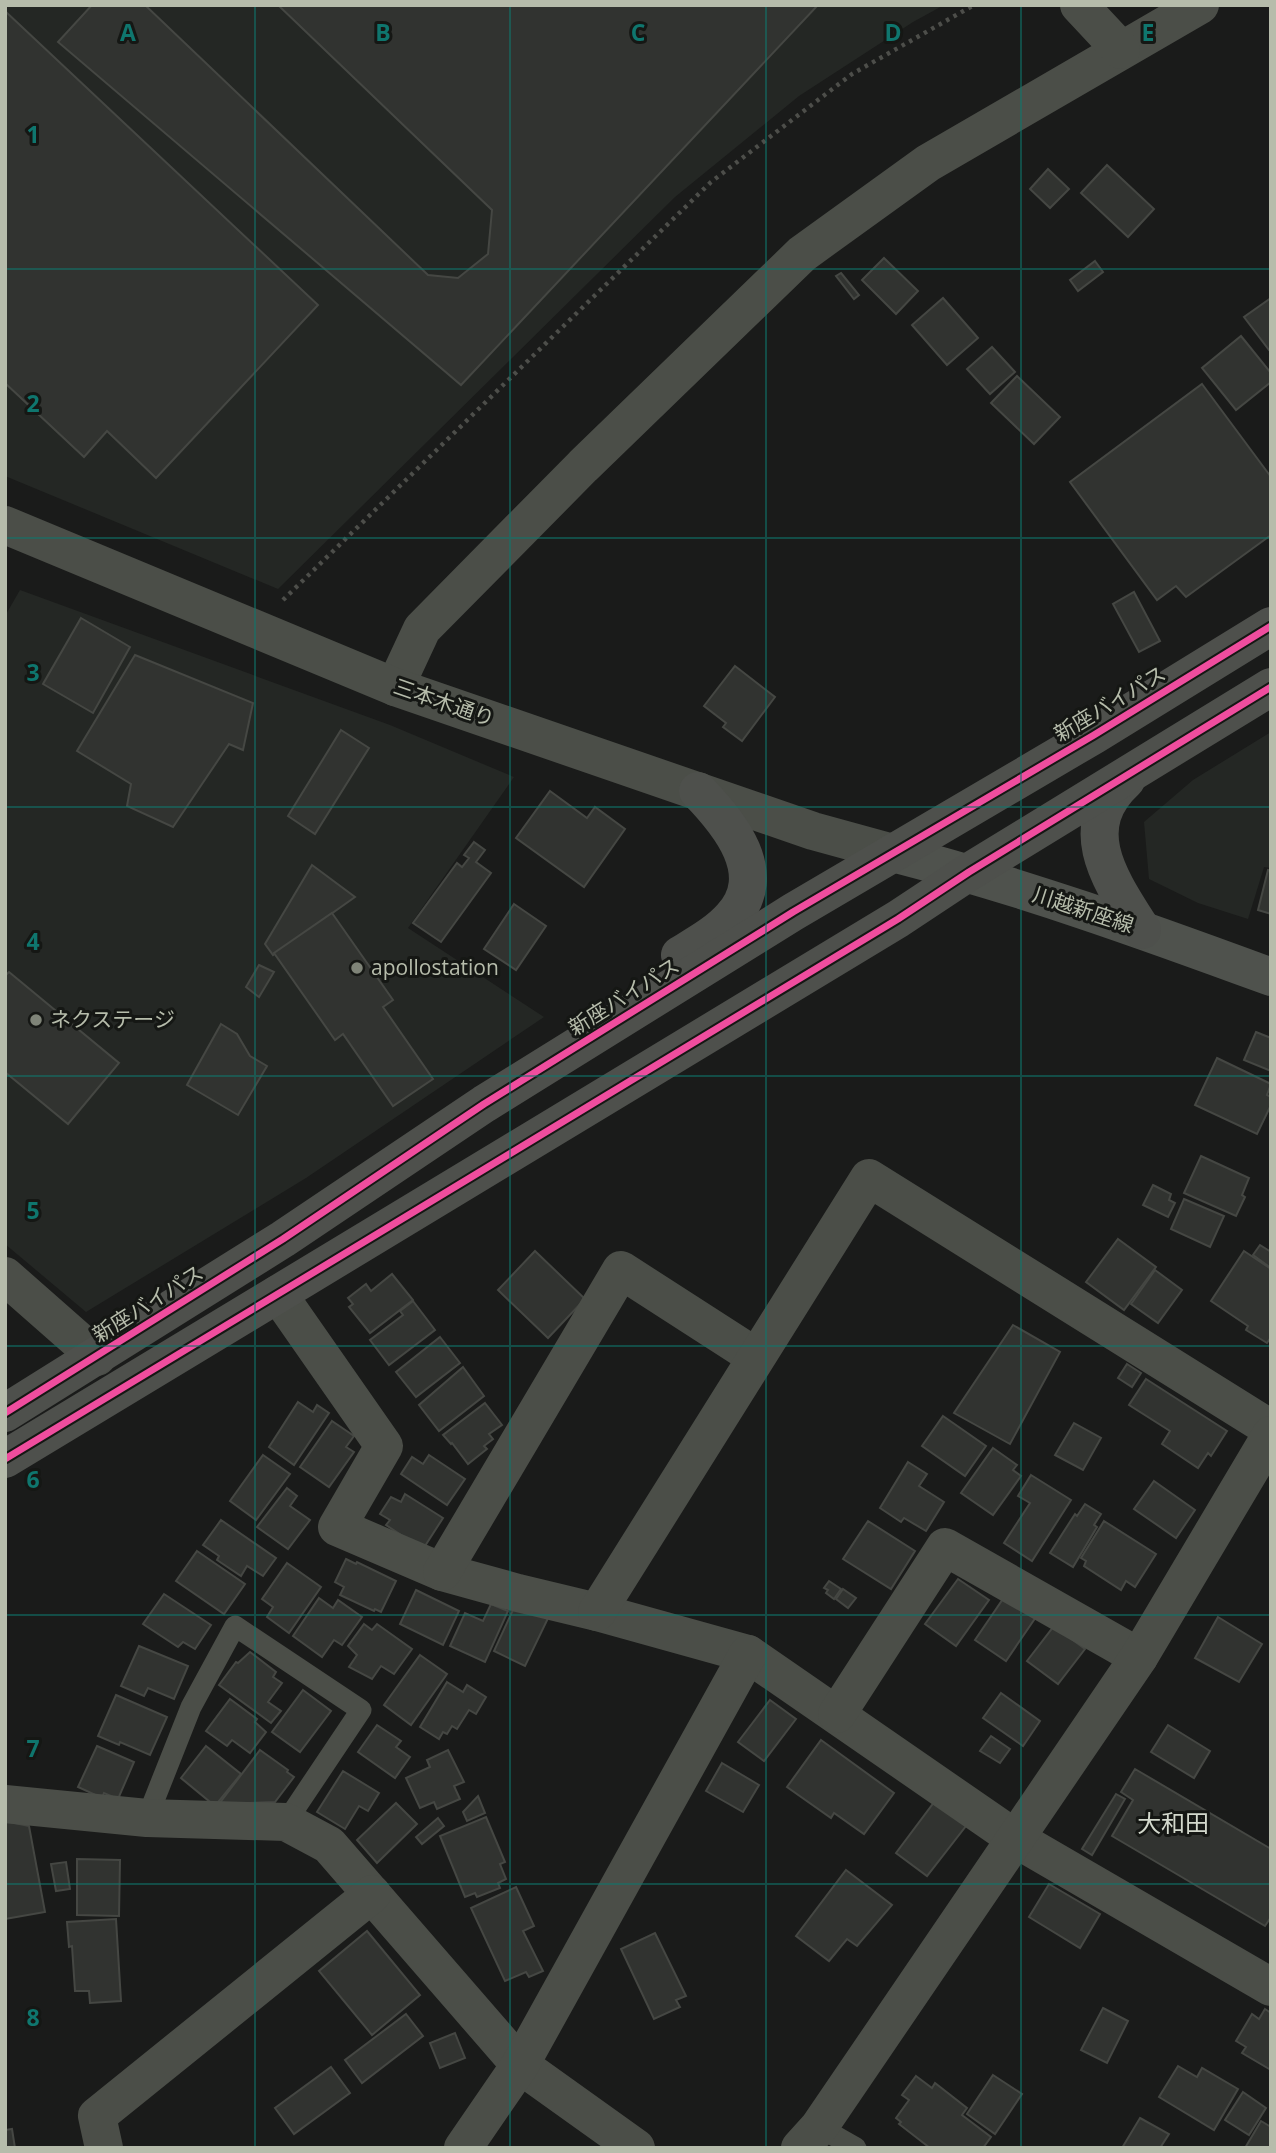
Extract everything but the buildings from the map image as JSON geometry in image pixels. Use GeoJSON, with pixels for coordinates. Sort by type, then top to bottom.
{"type":"FeatureCollection","features":[{"type":"Feature","properties":{"kind":"highway","name":"新座バイパス"},"geometry":{"type":"LineString","coordinates":[[5,1413],[283,1239],[484,1104],[893,853],[1094,735],[1271,626]]}},
{"type":"Feature","properties":{"kind":"highway"},"geometry":{"type":"LineString","coordinates":[[5,1459],[898,919],[969,872],[1271,687]]}},
{"type":"Feature","properties":{"kind":"highway"},"geometry":{"type":"LineString","coordinates":[[1140,766],[1111,793],[1101,815],[1099,843],[1105,867],[1142,930]]}},
{"type":"Feature","properties":{"kind":"highway"},"geometry":{"type":"LineString","coordinates":[[484,1104],[616,996],[698,944],[731,919],[740,907],[748,889],[746,861],[733,833],[718,811],[698,791]]}},
{"type":"Feature","properties":{"kind":"main road","name":"川越新座線"},"geometry":{"type":"LineString","coordinates":[[893,853],[969,872],[1271,977]]}},
{"type":"Feature","properties":{"kind":"street"},"geometry":{"type":"LineString","coordinates":[[1079,5],[1121,50]]}},
{"type":"Feature","properties":{"kind":"street"},"geometry":{"type":"LineString","coordinates":[[395,687],[422,629],[583,466],[802,254],[928,163],[1200,5]]}},
{"type":"Feature","properties":{"kind":"street","name":"三本木通り"},"geometry":{"type":"LineString","coordinates":[[5,525],[395,687],[813,831],[893,853]]}},
{"type":"Feature","properties":{"kind":"street"},"geometry":{"type":"LineString","coordinates":[[597,1612],[869,1178],[1271,1429]]}},
{"type":"Feature","properties":{"kind":"street"},"geometry":{"type":"LineString","coordinates":[[442,1572],[621,1270],[756,1357]]}},
{"type":"Feature","properties":{"kind":"street"},"geometry":{"type":"LineString","coordinates":[[5,1276],[97,1357]]}},
{"type":"Feature","properties":{"kind":"street"},"geometry":{"type":"LineString","coordinates":[[278,1294],[384,1446],[337,1527],[442,1572],[748,1654],[1016,1839],[1271,1987]]}},
{"type":"Feature","properties":{"kind":"street"},"geometry":{"type":"LineString","coordinates":[[810,2137],[1139,1657],[1271,1435]]}},
{"type":"Feature","properties":{"kind":"street"},"geometry":{"type":"LineString","coordinates":[[837,1714],[945,1547],[1139,1657]]}},
{"type":"Feature","properties":{"kind":"street"},"geometry":{"type":"LineString","coordinates":[[463,2148],[520,2064],[748,1654]]}},
{"type":"Feature","properties":{"kind":"street"},"geometry":{"type":"LineString","coordinates":[[6,1804],[147,1818],[286,1822],[329,1844],[520,2064],[636,2148]]}},
{"type":"Feature","properties":{"kind":"street"},"geometry":{"type":"LineString","coordinates":[[104,2148],[97,2116],[372,1894]]}},
{"type":"Feature","properties":{"kind":"lane"},"geometry":{"type":"LineString","coordinates":[[147,1818],[191,1707],[234,1626],[361,1710],[286,1822]]}},
{"type":"Feature","properties":{"kind":"lane"},"geometry":{"type":"LineString","coordinates":[[810,2137],[856,2148]]}},
{"type":"Feature","properties":{"kind":"path"},"geometry":{"type":"LineString","coordinates":[[282,601],[711,182],[852,74],[974,5]]}},
{"type":"Feature","properties":{"kind":"shaded area"},"geometry":{"type":"Polygon","coordinates":[[[5,5],[944,5],[799,96],[675,197],[278,589],[5,476],[5,5]]]}},
{"type":"Feature","properties":{"kind":"shaded area"},"geometry":{"type":"Polygon","coordinates":[[[20,590],[390,725],[514,777],[408,928],[544,1017],[306,1178],[86,1312],[5,1244],[5,616],[20,590]]]}},
{"type":"Feature","properties":{"kind":"shaded area"},"geometry":{"type":"Polygon","coordinates":[[[1271,732],[1271,868],[1264,867],[1248,919],[1198,903],[1149,879],[1144,822],[1193,780],[1271,732]]]}},
{"type":"Feature","properties":{"kind":"cycle path"},"geometry":{"type":"LineString","coordinates":[[5,1413],[283,1239],[484,1104],[793,912],[1094,735],[1271,626]]}},
{"type":"Feature","properties":{"kind":"cycle path"},"geometry":{"type":"LineString","coordinates":[[5,1459],[898,919],[969,872],[1271,687]]}},
{"type":"Feature","properties":{"kind":"place","name":"apollostation"},"geometry":{"type":"Point","coordinates":[357,968]}},
{"type":"Feature","properties":{"kind":"place","name":"ネクステージ"},"geometry":{"type":"Point","coordinates":[36,1020]}},
{"type":"Feature","properties":{"kind":"district","name":"大和田"},"geometry":{"type":"Point","coordinates":[1173,1824]}}]}
